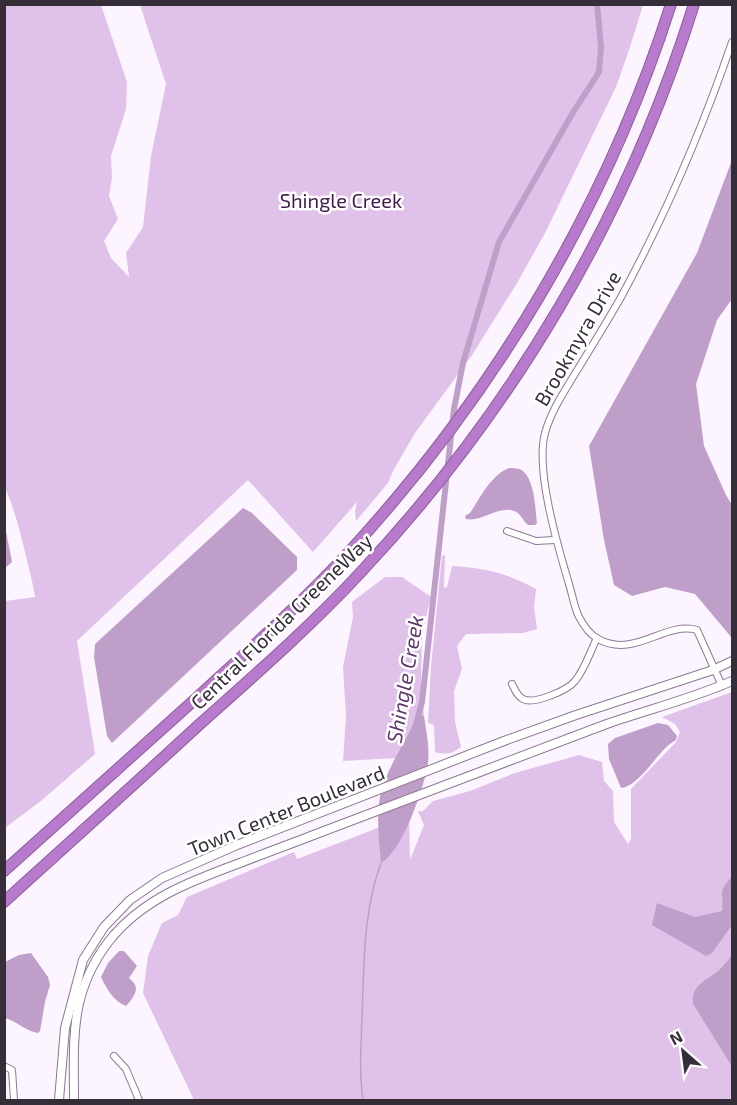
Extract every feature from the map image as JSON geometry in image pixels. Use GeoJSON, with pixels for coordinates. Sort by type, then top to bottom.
{"type":"FeatureCollection","features":[{"type":"Feature","properties":{"kind":"highway","name":"Central Florida GreeneWay"},"geometry":{"type":"LineString","coordinates":[[4,871],[255,644],[322,580],[390,505],[467,408],[529,315],[583,217],[638,96],[671,4]]}},
{"type":"Feature","properties":{"kind":"highway","name":"Central Florida GreeneWay"},"geometry":{"type":"LineString","coordinates":[[4,902],[316,618],[401,528],[461,454],[532,353],[593,246],[651,124],[694,4]]}},
{"type":"Feature","properties":{"kind":"street","name":"Brookmyra Drive"},"geometry":{"type":"LineString","coordinates":[[597,638],[587,629],[578,615],[555,540],[543,456],[544,436],[556,403],[620,299],[678,183],[707,114],[732,42]]}},
{"type":"Feature","properties":{"kind":"street"},"geometry":{"type":"LineString","coordinates":[[507,531],[536,541],[555,540]]}},
{"type":"Feature","properties":{"kind":"street"},"geometry":{"type":"LineString","coordinates":[[512,684],[525,701],[533,701],[562,691],[574,683],[583,670],[597,638],[618,646],[637,643],[687,627],[697,630],[722,686]]}},
{"type":"Feature","properties":{"kind":"street","name":"Town Center Boulevard"},"geometry":{"type":"LineString","coordinates":[[59,1101],[65,1028],[83,960],[105,927],[130,900],[162,878],[237,845],[449,762],[576,715],[713,670],[732,661]]}},
{"type":"Feature","properties":{"kind":"street","name":"Town Center Boulevard"},"geometry":{"type":"LineString","coordinates":[[74,1101],[74,1027],[80,998],[91,969],[125,923],[153,901],[176,888],[435,789],[732,681]]}},
{"type":"Feature","properties":{"kind":"street"},"geometry":{"type":"LineString","coordinates":[[114,1056],[126,1069],[139,1101]]}},
{"type":"Feature","properties":{"kind":"street"},"geometry":{"type":"LineString","coordinates":[[4,1066],[12,1071],[14,1101]]}},
{"type":"Feature","properties":{"kind":"green space","name":"Shingle Creek"},"geometry":{"type":"Polygon","coordinates":[[[5,4],[101,5],[127,82],[126,109],[111,156],[112,177],[109,196],[118,219],[104,241],[111,258],[129,277],[126,253],[143,227],[151,156],[166,84],[140,5],[643,5],[616,87],[545,233],[472,355],[415,433],[388,483],[356,521],[357,502],[313,552],[248,480],[77,641],[95,754],[42,800],[5,828],[5,601],[35,597],[19,530],[5,488],[5,4]]]}},
{"type":"Feature","properties":{"kind":"green space"},"geometry":{"type":"Polygon","coordinates":[[[445,555],[444,588],[447,587],[452,566],[496,572],[536,589],[534,607],[537,629],[523,633],[466,634],[457,646],[462,669],[454,691],[455,722],[461,747],[446,754],[435,752],[434,725],[428,723],[442,556],[445,555]]]}},
{"type":"Feature","properties":{"kind":"green space"},"geometry":{"type":"Polygon","coordinates":[[[385,577],[402,577],[431,597],[422,633],[421,682],[424,716],[415,718],[397,758],[343,761],[346,716],[343,667],[353,617],[352,602],[385,577]]]}},
{"type":"Feature","properties":{"kind":"green space"},"geometry":{"type":"Polygon","coordinates":[[[732,692],[732,955],[719,970],[697,988],[694,992],[693,1004],[732,1067],[732,1100],[194,1100],[143,993],[148,956],[162,923],[178,915],[187,897],[294,852],[297,859],[409,816],[410,860],[424,825],[418,811],[423,811],[433,801],[470,791],[515,773],[579,755],[602,762],[604,781],[613,791],[614,822],[628,844],[631,839],[631,789],[676,742],[680,732],[675,724],[662,717],[732,692]]]}},
{"type":"Feature","properties":{"kind":"shaded area"},"geometry":{"type":"Polygon","coordinates":[[[732,160],[732,299],[717,320],[696,384],[704,446],[732,505],[732,638],[695,594],[665,587],[632,596],[614,585],[604,540],[589,446],[697,253],[732,160]]]}},
{"type":"Feature","properties":{"kind":"shaded area"},"geometry":{"type":"Polygon","coordinates":[[[509,468],[523,471],[527,476],[534,496],[537,523],[528,525],[519,514],[506,510],[479,518],[466,519],[465,516],[470,513],[491,481],[509,468]]]}},
{"type":"Feature","properties":{"kind":"shaded area"},"geometry":{"type":"Polygon","coordinates":[[[243,508],[252,513],[297,557],[297,570],[112,743],[107,736],[94,657],[95,644],[243,508]]]}},
{"type":"Feature","properties":{"kind":"shaded area"},"geometry":{"type":"Polygon","coordinates":[[[4,521],[12,562],[5,568],[4,568],[4,521]]]}},
{"type":"Feature","properties":{"kind":"shaded area"},"geometry":{"type":"Polygon","coordinates":[[[418,716],[424,716],[428,739],[426,774],[404,832],[389,856],[381,863],[379,801],[385,780],[418,716]]]}},
{"type":"Feature","properties":{"kind":"shaded area"},"geometry":{"type":"Polygon","coordinates":[[[658,723],[668,725],[677,736],[676,740],[662,751],[636,781],[621,788],[609,759],[608,744],[615,738],[658,723]]]}},
{"type":"Feature","properties":{"kind":"shaded area"},"geometry":{"type":"Polygon","coordinates":[[[732,877],[732,925],[712,953],[706,956],[652,925],[657,903],[695,917],[722,911],[722,893],[732,877]]]}},
{"type":"Feature","properties":{"kind":"shaded area"},"geometry":{"type":"Polygon","coordinates":[[[119,951],[124,951],[137,966],[129,978],[135,984],[136,990],[126,1006],[114,998],[101,977],[108,963],[119,951]]]}},
{"type":"Feature","properties":{"kind":"shaded area"},"geometry":{"type":"Polygon","coordinates":[[[31,953],[48,977],[50,985],[38,1033],[5,1018],[5,962],[19,955],[31,953]]]}},
{"type":"Feature","properties":{"kind":"shaded area"},"geometry":{"type":"Polygon","coordinates":[[[732,955],[732,1067],[693,1004],[693,997],[697,988],[719,970],[732,955]]]}},
{"type":"Feature","properties":{"kind":"waterway","name":"Shingle Creek"},"geometry":{"type":"LineString","coordinates":[[416,724],[422,702],[454,409],[463,363],[499,242],[572,114],[599,72],[601,47],[597,4]]}},
{"type":"Feature","properties":{"kind":"waterway","name":"Shingle Creek"},"geometry":{"type":"LineString","coordinates":[[363,1100],[361,1059],[366,939],[371,900],[381,863]]}}]}
